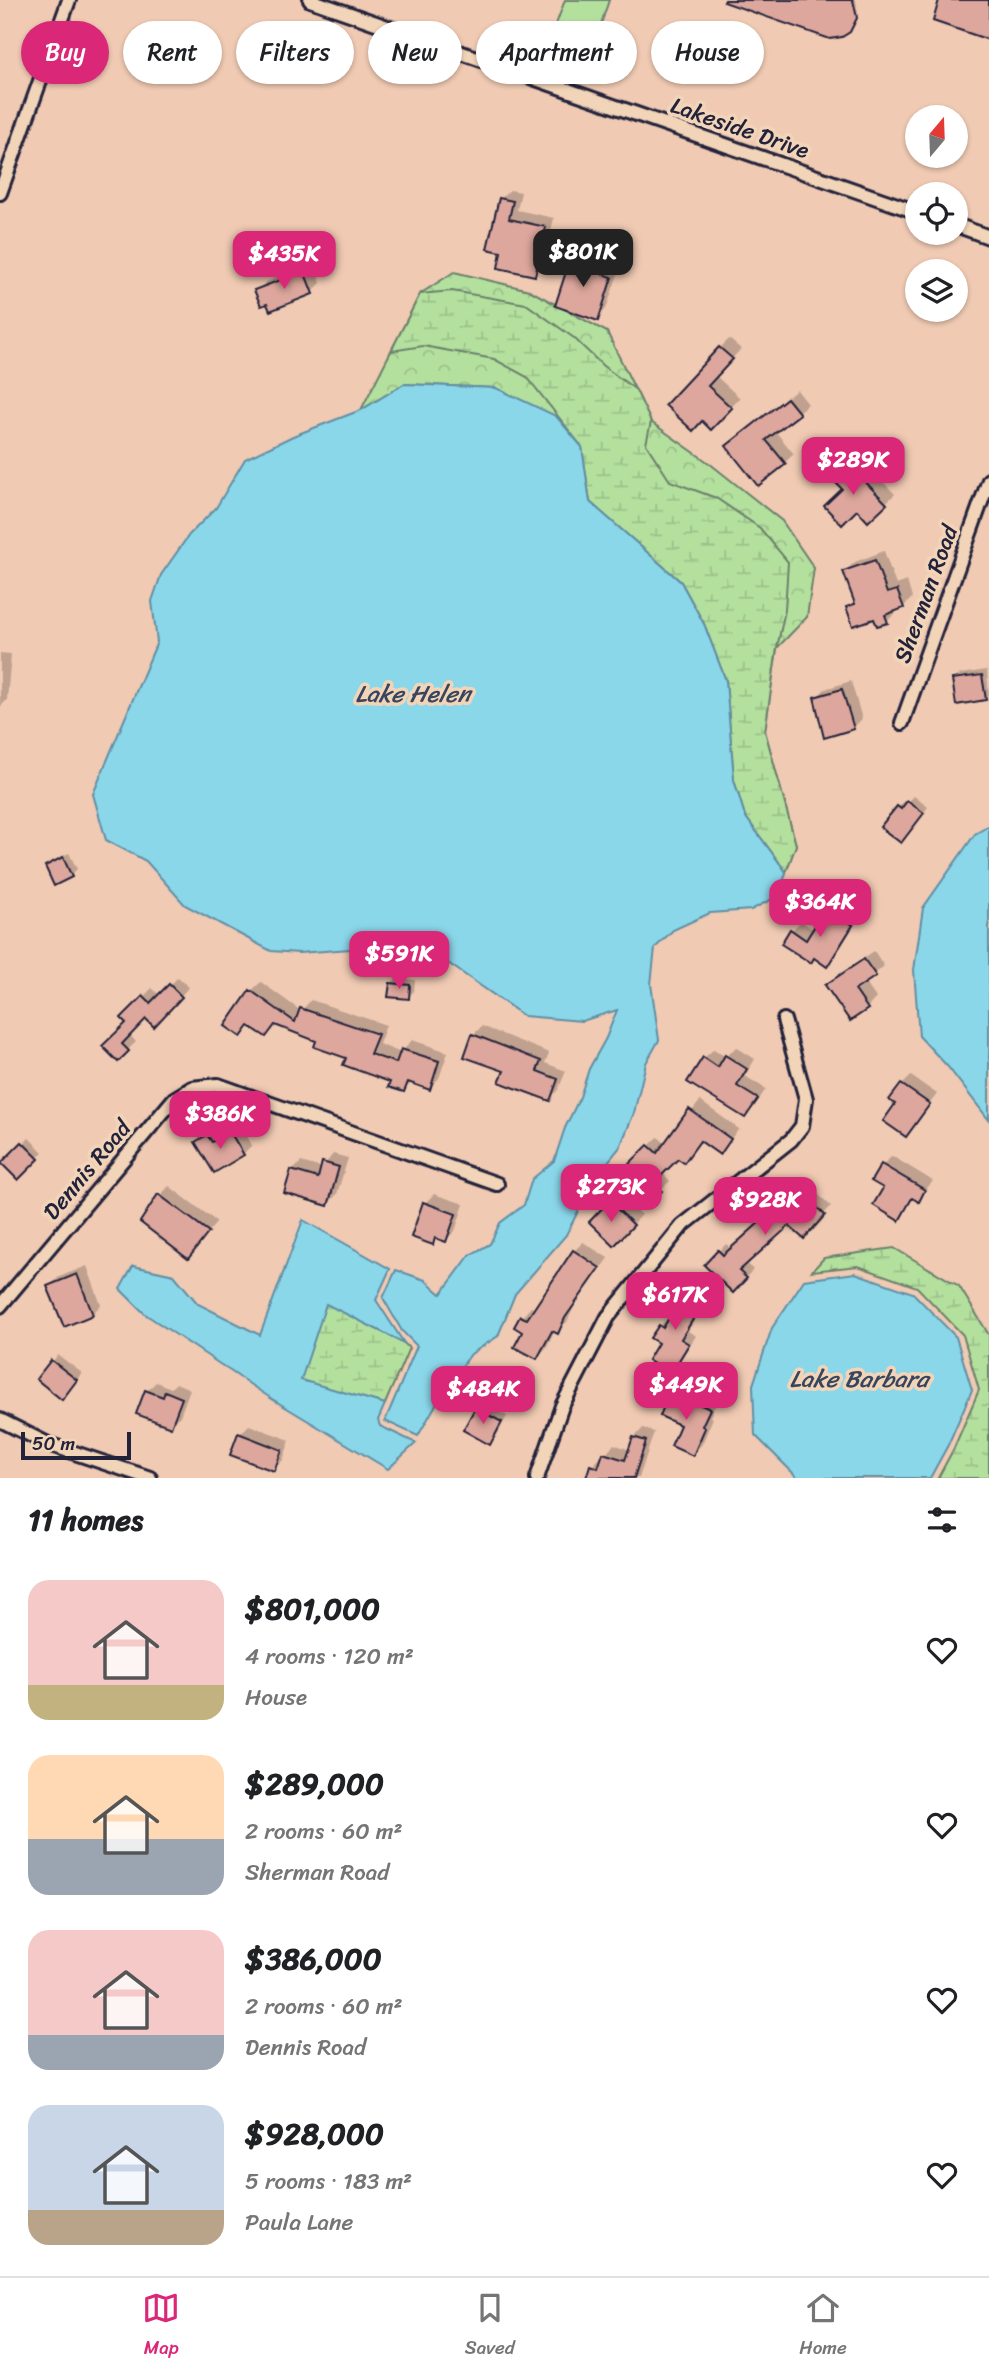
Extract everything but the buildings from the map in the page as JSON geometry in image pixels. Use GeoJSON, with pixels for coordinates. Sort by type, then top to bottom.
{"type":"FeatureCollection","features":[{"type":"Feature","properties":{"kind":"street"},"geometry":{"type":"LineString","coordinates":[[0,193],[69,0]]}},
{"type":"Feature","properties":{"kind":"street","name":"Lakeside Drive"},"geometry":{"type":"LineString","coordinates":[[310,0],[905,208]]}},
{"type":"Feature","properties":{"kind":"street"},"geometry":{"type":"LineString","coordinates":[[968,229],[989,237]]}},
{"type":"Feature","properties":{"kind":"street","name":"Sherman Road"},"geometry":{"type":"LineString","coordinates":[[902,723],[989,480]]}},
{"type":"Feature","properties":{"kind":"street"},"geometry":{"type":"LineString","coordinates":[[537,1478],[562,1406],[608,1317],[682,1226],[791,1140],[802,1126],[806,1099],[784,1020]]}},
{"type":"Feature","properties":{"kind":"street","name":"Dennis Road"},"geometry":{"type":"LineString","coordinates":[[0,1306],[174,1099],[192,1088],[218,1085],[498,1184]]}},
{"type":"Feature","properties":{"kind":"street"},"geometry":{"type":"LineString","coordinates":[[2,1421],[48,1444],[150,1478]]}},
{"type":"Feature","properties":{"kind":"green space"},"geometry":{"type":"Polygon","coordinates":[[[565,0],[609,0],[602,21],[557,21],[565,0]]]}},
{"type":"Feature","properties":{"kind":"green space"},"geometry":{"type":"Polygon","coordinates":[[[454,272],[529,290],[607,332],[651,422],[709,463],[782,521],[814,568],[807,617],[777,648],[765,731],[796,845],[786,872],[681,582],[590,502],[496,388],[404,384],[361,410],[420,294],[454,272]]]}},
{"type":"Feature","properties":{"kind":"green space"},"geometry":{"type":"Polygon","coordinates":[[[452,291],[526,304],[574,338],[603,366],[636,390],[651,422],[646,444],[670,481],[716,498],[760,528],[788,562],[785,610],[765,731],[796,845],[786,872],[745,816],[734,780],[726,681],[704,624],[681,582],[590,502],[582,447],[527,377],[494,359],[423,346],[391,351],[420,294],[452,291]]]}},
{"type":"Feature","properties":{"kind":"green space"},"geometry":{"type":"Polygon","coordinates":[[[894,1248],[959,1286],[989,1335],[989,1476],[986,1478],[938,1478],[979,1390],[963,1335],[917,1287],[858,1266],[812,1271],[824,1258],[894,1248]]]}},
{"type":"Feature","properties":{"kind":"green space"},"geometry":{"type":"Polygon","coordinates":[[[326,1303],[409,1348],[385,1404],[300,1381],[326,1303]]]}},
{"type":"Feature","properties":{"kind":"water","name":"Lake Helen"},"geometry":{"type":"Polygon","coordinates":[[[404,384],[496,388],[556,416],[582,447],[590,502],[681,582],[704,624],[726,681],[734,780],[745,816],[786,872],[780,895],[751,910],[710,913],[673,930],[655,948],[651,984],[659,1040],[646,1063],[634,1113],[620,1147],[595,1178],[566,1235],[515,1294],[498,1336],[471,1354],[442,1394],[418,1436],[385,1421],[417,1346],[402,1331],[383,1298],[396,1270],[425,1280],[441,1294],[470,1255],[490,1244],[500,1223],[524,1205],[532,1179],[554,1161],[589,1069],[617,1010],[582,1021],[524,1016],[435,954],[391,966],[350,949],[299,953],[271,951],[185,905],[146,861],[106,840],[93,794],[157,642],[152,601],[161,575],[189,535],[216,508],[245,459],[293,436],[361,410],[404,384]]]}},
{"type":"Feature","properties":{"kind":"water"},"geometry":{"type":"Polygon","coordinates":[[[989,826],[989,1120],[948,1067],[919,1036],[914,970],[923,908],[975,834],[989,826]]]}},
{"type":"Feature","properties":{"kind":"water"},"geometry":{"type":"Polygon","coordinates":[[[303,1220],[390,1269],[376,1300],[404,1343],[326,1304],[301,1380],[385,1404],[378,1420],[380,1426],[416,1443],[388,1469],[272,1399],[145,1314],[120,1289],[133,1266],[174,1275],[198,1304],[260,1335],[303,1220]]]}},
{"type":"Feature","properties":{"kind":"water","name":"Lake Barbara"},"geometry":{"type":"Polygon","coordinates":[[[855,1273],[913,1293],[956,1337],[972,1390],[930,1478],[798,1478],[755,1435],[753,1385],[772,1328],[804,1280],[855,1273]]]}}]}
